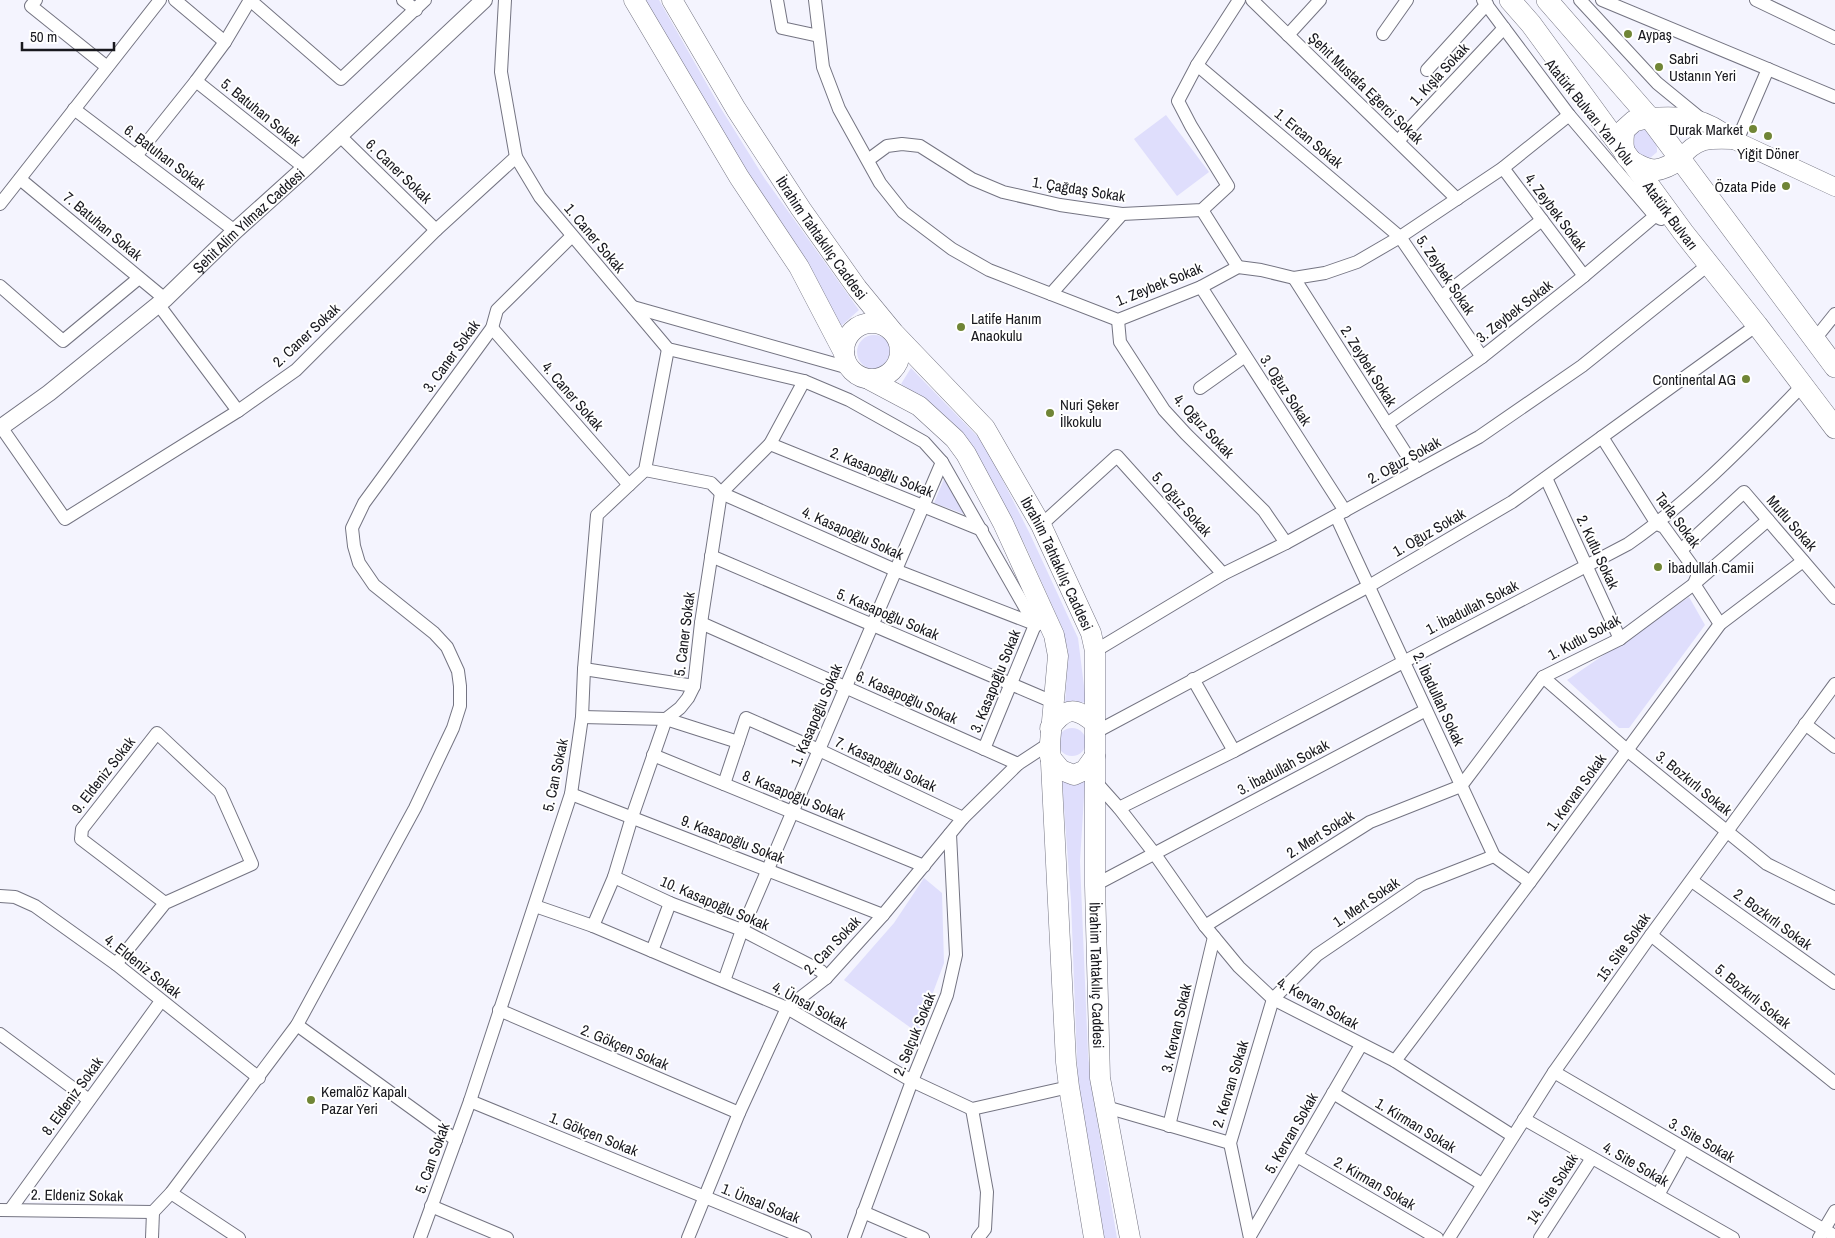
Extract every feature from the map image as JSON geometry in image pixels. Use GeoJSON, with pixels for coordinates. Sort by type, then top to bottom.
{"type":"FeatureCollection","features":[{"type":"Feature","properties":{"kind":"highway","name":"Atatürk Bulvarı"},"geometry":{"type":"LineString","coordinates":[[1510,0],[1531,24],[1708,265],[1757,325],[1835,428]]}},
{"type":"Feature","properties":{"kind":"highway"},"geometry":{"type":"LineString","coordinates":[[1547,0],[1649,117],[1835,366]]}},
{"type":"Feature","properties":{"kind":"highway"},"geometry":{"type":"LineString","coordinates":[[1649,117],[1634,121],[1624,130],[1622,141],[1627,157],[1640,166],[1654,170],[1669,166],[1680,159]]}},
{"type":"Feature","properties":{"kind":"main road"},"geometry":{"type":"LineString","coordinates":[[634,0],[739,177],[799,268],[847,360],[862,378],[870,380],[887,376],[894,370],[899,361],[901,351],[899,342],[894,334],[881,325],[873,323],[858,327],[847,338],[847,360]]}},
{"type":"Feature","properties":{"kind":"main road","name":"İbrahim Tahtakılıç Caddesi"},"geometry":{"type":"LineString","coordinates":[[672,0],[736,109],[801,209],[857,288],[894,334],[985,428],[1042,525],[1092,633],[1095,651],[1095,885],[1100,1078],[1130,1238]]}},
{"type":"Feature","properties":{"kind":"main road"},"geometry":{"type":"LineString","coordinates":[[1649,117],[1672,115],[1703,120],[1720,129],[1736,141],[1834,183]]}},
{"type":"Feature","properties":{"kind":"main road"},"geometry":{"type":"LineString","coordinates":[[1680,159],[1688,149],[1698,142],[1711,139],[1736,141]]}},
{"type":"Feature","properties":{"kind":"main road","name":"İbrahim Tahtakılıç Caddesi"},"geometry":{"type":"LineString","coordinates":[[870,380],[919,406],[955,439],[966,454],[1003,523],[1042,623],[1054,635],[1058,656],[1050,743],[1068,1087],[1094,1238]]}},
{"type":"Feature","properties":{"kind":"main road"},"geometry":{"type":"LineString","coordinates":[[1095,756],[1085,770],[1074,775],[1061,770],[1050,743],[1060,715],[1072,710],[1084,715],[1096,728]]}},
{"type":"Feature","properties":{"kind":"street"},"geometry":{"type":"LineString","coordinates":[[0,204],[160,0]]}},
{"type":"Feature","properties":{"kind":"street"},"geometry":{"type":"LineString","coordinates":[[175,0],[225,42]]}},
{"type":"Feature","properties":{"kind":"street"},"geometry":{"type":"LineString","coordinates":[[136,156],[225,42],[250,0],[341,79],[425,0]]}},
{"type":"Feature","properties":{"kind":"street"},"geometry":{"type":"LineString","coordinates":[[403,0],[416,10]]}},
{"type":"Feature","properties":{"kind":"street","name":"Şehit Alim Yılmaz Caddesi"},"geometry":{"type":"LineString","coordinates":[[0,428],[49,393],[162,302],[235,231],[340,136],[484,0]]}},
{"type":"Feature","properties":{"kind":"street","name":"1. Caner Sokak"},"geometry":{"type":"LineString","coordinates":[[505,0],[501,72],[516,157],[540,197],[668,349]]}},
{"type":"Feature","properties":{"kind":"street"},"geometry":{"type":"LineString","coordinates":[[777,0],[782,28],[819,36]]}},
{"type":"Feature","properties":{"kind":"street","name":"1. Zeybek Sokak"},"geometry":{"type":"LineString","coordinates":[[815,0],[823,66],[840,109],[880,183],[902,212],[952,249],[989,270],[1118,320],[1201,287],[1238,267]]}},
{"type":"Feature","properties":{"kind":"street"},"geometry":{"type":"LineString","coordinates":[[1239,0],[1197,64],[1178,101],[1228,186],[1202,210],[1238,267],[1294,278],[1325,273],[1357,262],[1400,237],[1503,168],[1568,115]]}},
{"type":"Feature","properties":{"kind":"street","name":"Şehit Mustafa Eğerci Sokak"},"geometry":{"type":"LineString","coordinates":[[1252,0],[1456,199]]}},
{"type":"Feature","properties":{"kind":"street"},"geometry":{"type":"LineString","coordinates":[[1288,35],[1320,0]]}},
{"type":"Feature","properties":{"kind":"street"},"geometry":{"type":"LineString","coordinates":[[1383,34],[1407,0]]}},
{"type":"Feature","properties":{"kind":"street"},"geometry":{"type":"LineString","coordinates":[[1580,0],[1657,83],[1703,120]]}},
{"type":"Feature","properties":{"kind":"street"},"geometry":{"type":"LineString","coordinates":[[1602,0],[1835,97]]}},
{"type":"Feature","properties":{"kind":"street"},"geometry":{"type":"LineString","coordinates":[[1756,0],[1835,38]]}},
{"type":"Feature","properties":{"kind":"street"},"geometry":{"type":"LineString","coordinates":[[1427,70],[1485,2]]}},
{"type":"Feature","properties":{"kind":"street","name":"Atatürk Bulvarı Yan Yolu"},"geometry":{"type":"LineString","coordinates":[[1485,2],[1568,115],[1655,216],[1683,232]]}},
{"type":"Feature","properties":{"kind":"street"},"geometry":{"type":"LineString","coordinates":[[34,3],[107,67]]}},
{"type":"Feature","properties":{"kind":"street","name":"1. Kışla Sokak"},"geometry":{"type":"LineString","coordinates":[[1398,141],[1504,28]]}},
{"type":"Feature","properties":{"kind":"street","name":"1. Ercan Sokak"},"geometry":{"type":"LineString","coordinates":[[1197,64],[1400,237]]}},
{"type":"Feature","properties":{"kind":"street"},"geometry":{"type":"LineString","coordinates":[[1736,141],[1768,69]]}},
{"type":"Feature","properties":{"kind":"street","name":"5. Batuhan Sokak"},"geometry":{"type":"LineString","coordinates":[[196,81],[305,168]]}},
{"type":"Feature","properties":{"kind":"street"},"geometry":{"type":"LineString","coordinates":[[1657,83],[1672,115]]}},
{"type":"Feature","properties":{"kind":"street","name":"6. Batuhan Sokak"},"geometry":{"type":"LineString","coordinates":[[74,109],[235,231]]}},
{"type":"Feature","properties":{"kind":"street","name":"6. Caner Sokak"},"geometry":{"type":"LineString","coordinates":[[340,136],[436,230]]}},
{"type":"Feature","properties":{"kind":"street","name":"1. Çağdaş Sokak"},"geometry":{"type":"LineString","coordinates":[[868,160],[887,146],[902,144],[920,146],[972,179],[1003,192],[1060,205],[1122,214],[1202,210]]}},
{"type":"Feature","properties":{"kind":"street","name":"2. Caner Sokak"},"geometry":{"type":"LineString","coordinates":[[0,428],[65,519],[238,411],[296,370],[436,230],[516,157]]}},
{"type":"Feature","properties":{"kind":"street","name":"4. Zeybek Sokak"},"geometry":{"type":"LineString","coordinates":[[1503,168],[1584,276]]}},
{"type":"Feature","properties":{"kind":"street","name":"7. Batuhan Sokak"},"geometry":{"type":"LineString","coordinates":[[20,179],[140,278],[162,302],[238,411]]}},
{"type":"Feature","properties":{"kind":"street"},"geometry":{"type":"LineString","coordinates":[[1051,294],[1122,214]]}},
{"type":"Feature","properties":{"kind":"street","name":"3. Zeybek Sokak"},"geometry":{"type":"LineString","coordinates":[[1387,424],[1482,357],[1584,276],[1655,216]]}},
{"type":"Feature","properties":{"kind":"street"},"geometry":{"type":"LineString","coordinates":[[1441,297],[1542,220]]}},
{"type":"Feature","properties":{"kind":"street","name":"3. Caner Sokak"},"geometry":{"type":"LineString","coordinates":[[153,1212],[172,1193],[298,1025],[415,808],[453,728],[460,706],[458,671],[447,647],[434,633],[374,585],[359,563],[354,546],[352,528],[364,503],[492,328],[498,310],[572,236]]}},
{"type":"Feature","properties":{"kind":"street","name":"5. Zeybek Sokak"},"geometry":{"type":"LineString","coordinates":[[1400,237],[1482,357]]}},
{"type":"Feature","properties":{"kind":"street","name":"2. Oğuz Sokak"},"geometry":{"type":"LineString","coordinates":[[1095,651],[1223,574],[1286,543],[1479,437],[1582,366],[1708,265]]}},
{"type":"Feature","properties":{"kind":"street"},"geometry":{"type":"LineString","coordinates":[[0,286],[62,340],[140,278]]}},
{"type":"Feature","properties":{"kind":"street","name":"2. Zeybek Sokak"},"geometry":{"type":"LineString","coordinates":[[1294,278],[1417,471]]}},
{"type":"Feature","properties":{"kind":"street","name":"3. Oğuz Sokak"},"geometry":{"type":"LineString","coordinates":[[1201,287],[1340,514]]}},
{"type":"Feature","properties":{"kind":"street"},"geometry":{"type":"LineString","coordinates":[[632,307],[847,360]]}},
{"type":"Feature","properties":{"kind":"street"},"geometry":{"type":"LineString","coordinates":[[1815,340],[1835,314]]}},
{"type":"Feature","properties":{"kind":"street","name":"4. Oğuz Sokak"},"geometry":{"type":"LineString","coordinates":[[1118,320],[1120,342],[1164,410],[1264,511],[1286,543]]}},
{"type":"Feature","properties":{"kind":"street","name":"1. Oğuz Sokak"},"geometry":{"type":"LineString","coordinates":[[1096,728],[1369,586],[1512,502],[1757,325]]}},
{"type":"Feature","properties":{"kind":"street","name":"4. Caner Sokak"},"geometry":{"type":"LineString","coordinates":[[492,328],[629,485]]}},
{"type":"Feature","properties":{"kind":"street"},"geometry":{"type":"LineString","coordinates":[[645,470],[668,349],[804,381],[850,400],[924,442],[942,462],[982,530],[1042,623]]}},
{"type":"Feature","properties":{"kind":"street"},"geometry":{"type":"LineString","coordinates":[[1200,388],[1245,356]]}},
{"type":"Feature","properties":{"kind":"street"},"geometry":{"type":"LineString","coordinates":[[721,493],[770,444],[804,381]]}},
{"type":"Feature","properties":{"kind":"street","name":"1. İbadullah Sokak"},"geometry":{"type":"LineString","coordinates":[[1119,808],[1234,751],[1628,544],[1657,524],[1734,456],[1803,385]]}},
{"type":"Feature","properties":{"kind":"street","name":"Tarla Sokak"},"geometry":{"type":"LineString","coordinates":[[1602,437],[1657,524],[1664,528],[1698,574],[1694,584],[1720,624]]}},
{"type":"Feature","properties":{"kind":"street","name":"2. Kasapoğlu Sokak"},"geometry":{"type":"LineString","coordinates":[[770,444],[982,530]]}},
{"type":"Feature","properties":{"kind":"street","name":"5. Oğuz Sokak"},"geometry":{"type":"LineString","coordinates":[[1042,525],[1116,456],[1223,574]]}},
{"type":"Feature","properties":{"kind":"street","name":"1. Kasapoğlu Sokak"},"geometry":{"type":"LineString","coordinates":[[724,981],[742,930],[942,462]]}},
{"type":"Feature","properties":{"kind":"street","name":"5. Can Sokak"},"geometry":{"type":"LineString","coordinates":[[420,1238],[470,1101],[571,794],[582,717],[584,669],[597,515],[645,470]]}},
{"type":"Feature","properties":{"kind":"street","name":"4. Kasapoğlu Sokak"},"geometry":{"type":"LineString","coordinates":[[645,470],[711,483],[721,493],[895,570],[1042,623]]}},
{"type":"Feature","properties":{"kind":"street","name":"2. Kutlu Sokak"},"geometry":{"type":"LineString","coordinates":[[1546,478],[1620,639]]}},
{"type":"Feature","properties":{"kind":"street","name":"Mutlu Sokak"},"geometry":{"type":"LineString","coordinates":[[1680,550],[1744,492],[1835,598]]}},
{"type":"Feature","properties":{"kind":"street","name":"5. Caner Sokak"},"geometry":{"type":"LineString","coordinates":[[593,926],[614,877],[632,817],[666,719],[684,703],[694,686],[701,624],[721,493]]}},
{"type":"Feature","properties":{"kind":"street","name":"2. İbadullah Sokak"},"geometry":{"type":"LineString","coordinates":[[1340,514],[1369,586],[1494,856],[1530,882]]}},
{"type":"Feature","properties":{"kind":"street","name":"1. Kutlu Sokak"},"geometry":{"type":"LineString","coordinates":[[1461,786],[1543,677],[1620,639],[1694,584],[1768,520]]}},
{"type":"Feature","properties":{"kind":"street","name":"5. Kasapoğlu Sokak"},"geometry":{"type":"LineString","coordinates":[[711,556],[1053,702]]}},
{"type":"Feature","properties":{"kind":"street","name":"1. Kervan Sokak"},"geometry":{"type":"LineString","coordinates":[[1395,1061],[1530,882],[1720,624],[1803,561]]}},
{"type":"Feature","properties":{"kind":"street","name":"3. Kasapoğlu Sokak"},"geometry":{"type":"LineString","coordinates":[[984,749],[1011,685],[1042,623]]}},
{"type":"Feature","properties":{"kind":"street","name":"6. Kasapoğlu Sokak"},"geometry":{"type":"LineString","coordinates":[[701,624],[1018,764]]}},
{"type":"Feature","properties":{"kind":"street"},"geometry":{"type":"LineString","coordinates":[[584,669],[694,686]]}},
{"type":"Feature","properties":{"kind":"street","name":"3. Bozkırlı Sokak"},"geometry":{"type":"LineString","coordinates":[[1543,677],[1627,750],[1768,864],[1835,898]]}},
{"type":"Feature","properties":{"kind":"street"},"geometry":{"type":"LineString","coordinates":[[1193,679],[1234,751]]}},
{"type":"Feature","properties":{"kind":"street","name":"15. Site Sokak"},"geometry":{"type":"LineString","coordinates":[[1449,1238],[1554,1072],[1651,935],[1835,684]]}},
{"type":"Feature","properties":{"kind":"street","name":"3. İbadullah Sokak"},"geometry":{"type":"LineString","coordinates":[[1095,885],[1426,710]]}},
{"type":"Feature","properties":{"kind":"street"},"geometry":{"type":"LineString","coordinates":[[582,717],[666,719],[738,742],[724,784]]}},
{"type":"Feature","properties":{"kind":"street","name":"7. Kasapoğlu Sokak"},"geometry":{"type":"LineString","coordinates":[[738,742],[746,718],[963,818]]}},
{"type":"Feature","properties":{"kind":"street"},"geometry":{"type":"LineString","coordinates":[[1806,724],[1835,747]]}},
{"type":"Feature","properties":{"kind":"street","name":"9. Eldeniz Sokak"},"geometry":{"type":"LineString","coordinates":[[157,734],[220,792],[252,864],[164,903],[81,839],[82,829],[157,734]]}},
{"type":"Feature","properties":{"kind":"street","name":"2. Can Sokak"},"geometry":{"type":"LineString","coordinates":[[688,1238],[739,1113],[787,1008],[826,978],[883,914],[963,818],[1018,764],[1050,743]]}},
{"type":"Feature","properties":{"kind":"street","name":"8. Kasapoğlu Sokak"},"geometry":{"type":"LineString","coordinates":[[653,755],[924,866]]}},
{"type":"Feature","properties":{"kind":"street","name":"4. Kervan Sokak"},"geometry":{"type":"LineString","coordinates":[[1094,780],[1119,808],[1154,853],[1205,926],[1239,967],[1273,999],[1395,1061],[1513,1136]]}},
{"type":"Feature","properties":{"kind":"street","name":"2. Mert Sokak"},"geometry":{"type":"LineString","coordinates":[[1205,926],[1370,822],[1461,786]]}},
{"type":"Feature","properties":{"kind":"street","name":"9. Kasapoğlu Sokak"},"geometry":{"type":"LineString","coordinates":[[571,794],[883,914]]}},
{"type":"Feature","properties":{"kind":"street","name":"2. Selçuk Sokak"},"geometry":{"type":"LineString","coordinates":[[854,1238],[912,1081],[947,995],[956,955],[950,834]]}},
{"type":"Feature","properties":{"kind":"street","name":"1. Mert Sokak"},"geometry":{"type":"LineString","coordinates":[[1273,999],[1318,954],[1420,885],[1494,856]]}},
{"type":"Feature","properties":{"kind":"street","name":"10. Kasapoğlu Sokak"},"geometry":{"type":"LineString","coordinates":[[614,877],[670,902],[742,930],[821,971],[826,978]]}},
{"type":"Feature","properties":{"kind":"street","name":"2. Bozkırlı Sokak"},"geometry":{"type":"LineString","coordinates":[[1692,881],[1835,984]]}},
{"type":"Feature","properties":{"kind":"street","name":"4. Eldeniz Sokak"},"geometry":{"type":"LineString","coordinates":[[0,896],[15,897],[35,906],[116,964],[258,1078]]}},
{"type":"Feature","properties":{"kind":"street"},"geometry":{"type":"LineString","coordinates":[[652,951],[670,902]]}},
{"type":"Feature","properties":{"kind":"street"},"geometry":{"type":"LineString","coordinates":[[116,964],[164,903]]}},
{"type":"Feature","properties":{"kind":"street","name":"4. Ünsal Sokak"},"geometry":{"type":"LineString","coordinates":[[535,906],[593,926],[787,1008],[912,1081],[972,1109]]}},
{"type":"Feature","properties":{"kind":"street","name":"5. Bozkırlı Sokak"},"geometry":{"type":"LineString","coordinates":[[1651,935],[1835,1083]]}},
{"type":"Feature","properties":{"kind":"street","name":"3. Kervan Sokak"},"geometry":{"type":"LineString","coordinates":[[1170,1126],[1214,937]]}},
{"type":"Feature","properties":{"kind":"street","name":"2. Kervan Sokak"},"geometry":{"type":"LineString","coordinates":[[1250,1237],[1230,1143],[1273,999]]}},
{"type":"Feature","properties":{"kind":"street","name":"8. Eldeniz Sokak"},"geometry":{"type":"LineString","coordinates":[[5,1210],[89,1100],[161,1001]]}},
{"type":"Feature","properties":{"kind":"street","name":"2. Gökçen Sokak"},"geometry":{"type":"LineString","coordinates":[[499,1010],[739,1113]]}},
{"type":"Feature","properties":{"kind":"street"},"geometry":{"type":"LineString","coordinates":[[298,1025],[456,1140]]}},
{"type":"Feature","properties":{"kind":"street"},"geometry":{"type":"LineString","coordinates":[[0,1034],[89,1100]]}},
{"type":"Feature","properties":{"kind":"street","name":"5. Kervan Sokak"},"geometry":{"type":"LineString","coordinates":[[1250,1237],[1361,1045]]}},
{"type":"Feature","properties":{"kind":"street","name":"3. Site Sokak"},"geometry":{"type":"LineString","coordinates":[[1554,1072],[1826,1234]]}},
{"type":"Feature","properties":{"kind":"street"},"geometry":{"type":"LineString","coordinates":[[978,1238],[985,1229],[987,1192],[972,1109],[1068,1087]]}},
{"type":"Feature","properties":{"kind":"street","name":"1. Kirman Sokak"},"geometry":{"type":"LineString","coordinates":[[1333,1093],[1482,1184]]}},
{"type":"Feature","properties":{"kind":"street","name":"1. Gökçen Sokak"},"geometry":{"type":"LineString","coordinates":[[470,1101],[705,1198]]}},
{"type":"Feature","properties":{"kind":"street"},"geometry":{"type":"LineString","coordinates":[[1106,1107],[1230,1143]]}},
{"type":"Feature","properties":{"kind":"street","name":"4. Site Sokak"},"geometry":{"type":"LineString","coordinates":[[1524,1119],[1658,1195],[1713,1233],[1733,1238]]}},
{"type":"Feature","properties":{"kind":"street"},"geometry":{"type":"LineString","coordinates":[[1658,1195],[1684,1148]]}},
{"type":"Feature","properties":{"kind":"street","name":"2. Kirman Sokak"},"geometry":{"type":"LineString","coordinates":[[1297,1156],[1437,1238]]}},
{"type":"Feature","properties":{"kind":"street","name":"14. Site Sokak"},"geometry":{"type":"LineString","coordinates":[[1540,1238],[1592,1158]]}},
{"type":"Feature","properties":{"kind":"street"},"geometry":{"type":"LineString","coordinates":[[172,1193],[239,1238]]}},
{"type":"Feature","properties":{"kind":"street","name":"1. Ünsal Sokak"},"geometry":{"type":"LineString","coordinates":[[705,1198],[804,1238]]}},
{"type":"Feature","properties":{"kind":"street"},"geometry":{"type":"LineString","coordinates":[[431,1206],[507,1238]]}},
{"type":"Feature","properties":{"kind":"street","name":"2. Eldeniz Sokak"},"geometry":{"type":"LineString","coordinates":[[5,1210],[153,1212]]}},
{"type":"Feature","properties":{"kind":"street"},"geometry":{"type":"LineString","coordinates":[[1826,1234],[1835,1211]]}},
{"type":"Feature","properties":{"kind":"street"},"geometry":{"type":"LineString","coordinates":[[152,1238],[153,1212]]}},
{"type":"Feature","properties":{"kind":"street"},"geometry":{"type":"LineString","coordinates":[[863,1212],[923,1238]]}},
{"type":"Feature","properties":{"kind":"shaded area"},"geometry":{"type":"Polygon","coordinates":[[[644,0],[659,0],[720,107],[765,179],[859,310],[841,326],[807,261],[749,177],[644,0]]]}},
{"type":"Feature","properties":{"kind":"shaded area"},"geometry":{"type":"Polygon","coordinates":[[[1166,115],[1209,172],[1177,196],[1134,139],[1166,115]]]}},
{"type":"Feature","properties":{"kind":"shaded area"},"geometry":{"type":"Polygon","coordinates":[[[1643,129],[1651,136],[1656,145],[1657,152],[1649,159],[1640,157],[1630,143],[1633,131],[1643,129]]]}},
{"type":"Feature","properties":{"kind":"shaded area"},"geometry":{"type":"Polygon","coordinates":[[[874,335],[886,340],[891,352],[886,364],[874,369],[862,364],[857,352],[862,340],[874,335]]]}},
{"type":"Feature","properties":{"kind":"shaded area"},"geometry":{"type":"Polygon","coordinates":[[[911,368],[979,438],[988,451],[1030,534],[1078,638],[1086,702],[1065,706],[1068,650],[1062,628],[1026,547],[991,480],[956,428],[927,401],[901,384],[911,368]]]}},
{"type":"Feature","properties":{"kind":"shaded area"},"geometry":{"type":"Polygon","coordinates":[[[944,479],[967,515],[934,503],[944,479]]]}},
{"type":"Feature","properties":{"kind":"shaded area"},"geometry":{"type":"Polygon","coordinates":[[[1689,597],[1705,625],[1629,728],[1619,728],[1567,680],[1689,597]]]}},
{"type":"Feature","properties":{"kind":"shaded area"},"geometry":{"type":"Polygon","coordinates":[[[1072,728],[1082,732],[1086,742],[1082,752],[1072,756],[1062,752],[1058,742],[1062,732],[1072,728]]]}},
{"type":"Feature","properties":{"kind":"shaded area"},"geometry":{"type":"Polygon","coordinates":[[[1062,781],[1085,781],[1080,861],[1088,1055],[1117,1238],[1104,1238],[1078,1087],[1071,901],[1062,781]]]}},
{"type":"Feature","properties":{"kind":"shaded area"},"geometry":{"type":"Polygon","coordinates":[[[924,878],[942,893],[944,963],[918,1033],[844,980],[894,923],[924,878]]]}},
{"type":"Feature","properties":{"kind":"place","name":"Aypaş"},"geometry":{"type":"Point","coordinates":[1628,34]}},
{"type":"Feature","properties":{"kind":"place","name":"Sabri Ustanın Yeri"},"geometry":{"type":"Point","coordinates":[1659,67]}},
{"type":"Feature","properties":{"kind":"place","name":"Durak Market"},"geometry":{"type":"Point","coordinates":[1753,129]}},
{"type":"Feature","properties":{"kind":"place","name":"Yiğit Döner"},"geometry":{"type":"Point","coordinates":[1768,136]}},
{"type":"Feature","properties":{"kind":"place","name":"Özata Pide"},"geometry":{"type":"Point","coordinates":[1786,186]}},
{"type":"Feature","properties":{"kind":"place","name":"Latife Hanım Anaokulu"},"geometry":{"type":"Point","coordinates":[961,327]}},
{"type":"Feature","properties":{"kind":"place","name":"Continental AG"},"geometry":{"type":"Point","coordinates":[1746,379]}},
{"type":"Feature","properties":{"kind":"place","name":"Nuri Şeker İlkokulu"},"geometry":{"type":"Point","coordinates":[1050,413]}},
{"type":"Feature","properties":{"kind":"place","name":"İbadullah Camii"},"geometry":{"type":"Point","coordinates":[1658,567]}},
{"type":"Feature","properties":{"kind":"place","name":"Kemalöz Kapalı Pazar Yeri"},"geometry":{"type":"Point","coordinates":[311,1100]}}]}
